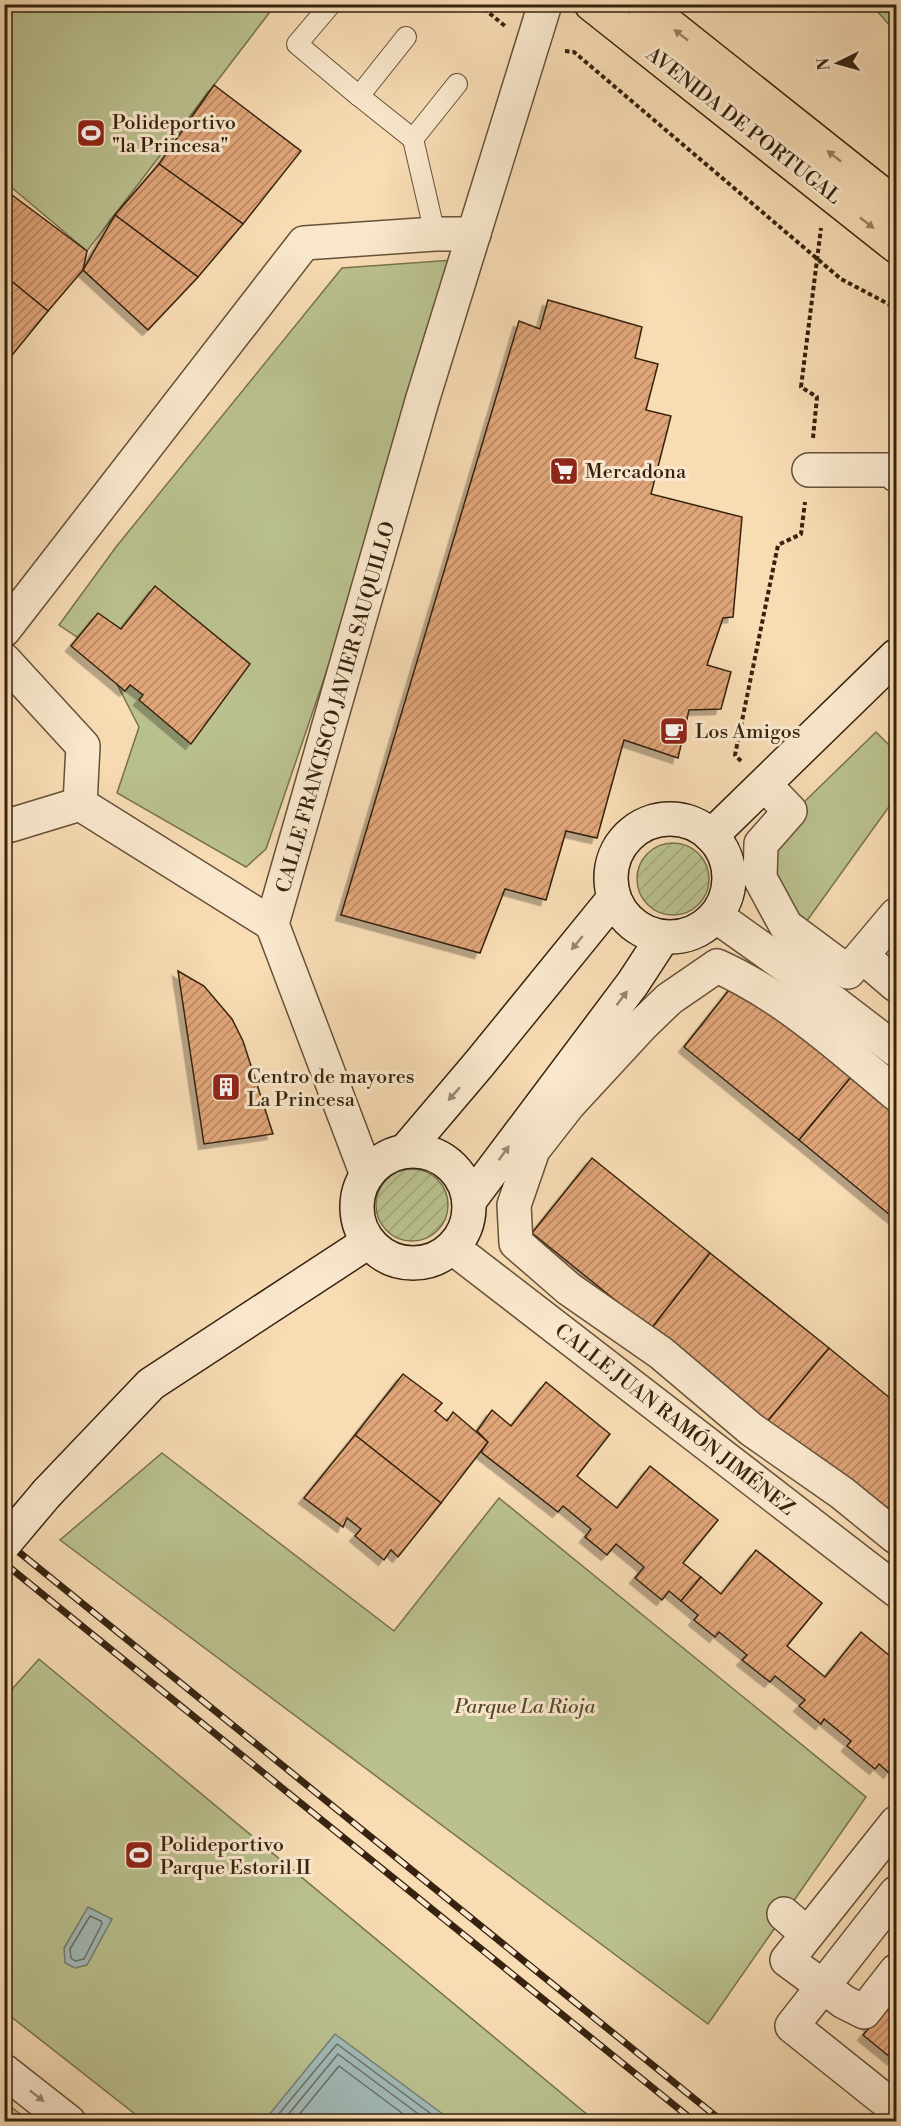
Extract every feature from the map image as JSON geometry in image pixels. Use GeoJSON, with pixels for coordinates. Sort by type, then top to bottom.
{"type":"FeatureCollection","features":[{"type":"Feature","properties":{"kind":"main road","name":"AVENIDA DE PORTUGAL"},"geometry":{"type":"LineString","coordinates":[[591,4],[897,246]]}},
{"type":"Feature","properties":{"kind":"main road","name":"AVENIDA DE PORTUGAL"},"geometry":{"type":"LineString","coordinates":[[643,4],[897,205]]}},
{"type":"Feature","properties":{"kind":"street","name":"CALLE FRANCISCO JAVIER SAUQUILLO"},"geometry":{"type":"LineString","coordinates":[[272,924],[422,401],[545,4]]}},
{"type":"Feature","properties":{"kind":"street"},"geometry":{"type":"LineString","coordinates":[[4,630],[303,243],[435,234],[474,234]]}},
{"type":"Feature","properties":{"kind":"street"},"geometry":{"type":"LineString","coordinates":[[809,470],[893,470],[897,475]]}},
{"type":"Feature","properties":{"kind":"street"},"geometry":{"type":"LineString","coordinates":[[711,836],[897,656]]}},
{"type":"Feature","properties":{"kind":"street"},"geometry":{"type":"LineString","coordinates":[[4,660],[83,746],[80,804]]}},
{"type":"Feature","properties":{"kind":"street"},"geometry":{"type":"LineString","coordinates":[[765,785],[790,811],[761,844],[760,878],[786,926],[897,985]]}},
{"type":"Feature","properties":{"kind":"street"},"geometry":{"type":"LineString","coordinates":[[4,821],[11,825],[80,804],[272,924],[367,1174]]}},
{"type":"Feature","properties":{"kind":"street"},"geometry":{"type":"LineString","coordinates":[[676,819],[696,825],[711,836],[724,854],[729,875],[726,897],[716,916],[701,928],[683,936],[663,937],[642,931],[625,917],[614,897],[610,878],[614,859],[623,841],[638,828],[657,820],[676,819]]}},
{"type":"Feature","properties":{"kind":"street"},"geometry":{"type":"LineString","coordinates":[[406,1150],[614,897]]}},
{"type":"Feature","properties":{"kind":"street"},"geometry":{"type":"LineString","coordinates":[[819,1010],[897,915]]}},
{"type":"Feature","properties":{"kind":"street"},"geometry":{"type":"LineString","coordinates":[[716,916],[819,1010],[897,1094]]}},
{"type":"Feature","properties":{"kind":"street"},"geometry":{"type":"LineString","coordinates":[[470,1200],[633,983],[663,937]]}},
{"type":"Feature","properties":{"kind":"street"},"geometry":{"type":"LineString","coordinates":[[897,1050],[819,1010],[717,966],[669,999],[569,1104],[533,1150],[514,1205],[516,1243],[569,1289],[661,1353],[752,1430],[842,1493],[897,1537]]}},
{"type":"Feature","properties":{"kind":"street"},"geometry":{"type":"LineString","coordinates":[[406,1150],[424,1151],[440,1157],[454,1168],[464,1183],[470,1200],[469,1217],[463,1234],[453,1248],[437,1259],[419,1264],[400,1262],[382,1255],[368,1242],[359,1226],[356,1208],[359,1191],[367,1174],[377,1163],[390,1155],[406,1150]]}},
{"type":"Feature","properties":{"kind":"street"},"geometry":{"type":"LineString","coordinates":[[4,1544],[47,1493],[151,1384],[368,1242]]}},
{"type":"Feature","properties":{"kind":"street","name":"CALLE JUAN RAMÓN JIMÉNEZ"},"geometry":{"type":"LineString","coordinates":[[453,1248],[897,1590]]}},
{"type":"Feature","properties":{"kind":"street"},"geometry":{"type":"LineString","coordinates":[[897,1823],[795,1924],[788,1960],[844,2002],[864,2012],[897,1971]]}},
{"type":"Feature","properties":{"kind":"street"},"geometry":{"type":"LineString","coordinates":[[897,1893],[792,2026],[897,2109]]}},
{"type":"Feature","properties":{"kind":"street"},"geometry":{"type":"LineString","coordinates":[[4,2071],[69,2121]]}},
{"type":"Feature","properties":{"kind":"lane"},"geometry":{"type":"LineString","coordinates":[[331,4],[297,44],[413,139],[435,234]]}},
{"type":"Feature","properties":{"kind":"lane"},"geometry":{"type":"LineString","coordinates":[[359,96],[406,37]]}},
{"type":"Feature","properties":{"kind":"lane"},"geometry":{"type":"LineString","coordinates":[[413,139],[457,84]]}},
{"type":"Feature","properties":{"kind":"path"},"geometry":{"type":"LineString","coordinates":[[478,4],[530,47],[574,52],[841,279],[897,308]]}},
{"type":"Feature","properties":{"kind":"green space","name":"Polideportivo \"la Princesa\""},"geometry":{"type":"Polygon","coordinates":[[[269,4],[273,8],[87,251],[5,182],[5,5],[269,4]]]}},
{"type":"Feature","properties":{"kind":"green space"},"geometry":{"type":"Polygon","coordinates":[[[872,5],[896,5],[896,33],[872,5]]]}},
{"type":"Feature","properties":{"kind":"green space"},"geometry":{"type":"Polygon","coordinates":[[[467,259],[266,849],[246,867],[117,793],[139,727],[101,653],[59,625],[116,547],[342,268],[467,259]]]}},
{"type":"Feature","properties":{"kind":"green space"},"geometry":{"type":"Polygon","coordinates":[[[876,732],[896,752],[896,797],[806,922],[760,878],[761,844],[876,732]]]}},
{"type":"Feature","properties":{"kind":"green space"},"geometry":{"type":"Polygon","coordinates":[[[673,843],[687,846],[699,853],[706,865],[709,879],[706,893],[699,905],[687,912],[673,915],[659,912],[647,905],[640,893],[637,879],[640,865],[647,853],[659,846],[673,843]]]}},
{"type":"Feature","properties":{"kind":"green space"},"geometry":{"type":"Polygon","coordinates":[[[412,1169],[432,1175],[442,1185],[448,1205],[442,1225],[432,1235],[412,1241],[392,1235],[382,1225],[376,1205],[382,1185],[392,1175],[412,1169]]]}},
{"type":"Feature","properties":{"kind":"green space","name":"Parque La Rioja"},"geometry":{"type":"Polygon","coordinates":[[[162,1453],[394,1631],[499,1498],[866,1797],[708,2024],[60,1540],[162,1453]]]}},
{"type":"Feature","properties":{"kind":"green space","name":"Polideportivo Parque Estoril II"},"geometry":{"type":"Polygon","coordinates":[[[39,1659],[595,2121],[144,2121],[5,2012],[5,1697],[39,1659]]]}},
{"type":"Feature","properties":{"kind":"green space"},"geometry":{"type":"Polygon","coordinates":[[[5,2102],[29,2121],[5,2121],[5,2102]]]}},
{"type":"Feature","properties":{"kind":"water"},"geometry":{"type":"Polygon","coordinates":[[[88,1907],[112,1919],[87,1965],[75,1968],[65,1963],[64,1948],[88,1907]]]}},
{"type":"Feature","properties":{"kind":"water"},"geometry":{"type":"Polygon","coordinates":[[[335,2034],[452,2121],[264,2121],[335,2034]]]}},
{"type":"Feature","properties":{"kind":"building"},"geometry":{"type":"Polygon","coordinates":[[[214,85],[301,151],[243,224],[159,164],[214,85]]]}},
{"type":"Feature","properties":{"kind":"building"},"geometry":{"type":"Polygon","coordinates":[[[159,164],[243,224],[198,277],[115,215],[159,164]]]}},
{"type":"Feature","properties":{"kind":"building"},"geometry":{"type":"Polygon","coordinates":[[[4,189],[87,251],[83,270],[48,311],[4,275],[4,189]]]}},
{"type":"Feature","properties":{"kind":"building"},"geometry":{"type":"Polygon","coordinates":[[[115,215],[198,277],[148,330],[83,270],[115,215]]]}},
{"type":"Feature","properties":{"kind":"building"},"geometry":{"type":"Polygon","coordinates":[[[4,275],[48,311],[4,365],[4,275]]]}},
{"type":"Feature","properties":{"kind":"building"},"geometry":{"type":"Polygon","coordinates":[[[548,300],[642,327],[635,358],[658,364],[646,410],[671,416],[651,494],[742,517],[733,617],[723,618],[707,665],[731,672],[721,709],[689,710],[678,758],[624,740],[597,838],[566,831],[546,900],[505,889],[480,953],[341,915],[519,321],[540,329],[548,300]]]}},
{"type":"Feature","properties":{"kind":"building"},"geometry":{"type":"Polygon","coordinates":[[[155,586],[250,664],[191,744],[139,700],[143,695],[130,685],[125,691],[71,646],[98,613],[121,629],[155,586]]]}},
{"type":"Feature","properties":{"kind":"building","name":"Centro de mayores La Princesa"},"geometry":{"type":"Polygon","coordinates":[[[178,971],[204,986],[232,1019],[243,1041],[273,1134],[204,1144],[178,971]]]}},
{"type":"Feature","properties":{"kind":"building"},"geometry":{"type":"Polygon","coordinates":[[[740,976],[861,1065],[799,1140],[684,1047],[740,976]]]}},
{"type":"Feature","properties":{"kind":"building"},"geometry":{"type":"Polygon","coordinates":[[[861,1065],[896,1094],[896,1220],[799,1140],[861,1065]]]}},
{"type":"Feature","properties":{"kind":"building"},"geometry":{"type":"Polygon","coordinates":[[[592,1158],[710,1253],[651,1329],[532,1233],[592,1158]]]}},
{"type":"Feature","properties":{"kind":"building"},"geometry":{"type":"Polygon","coordinates":[[[710,1253],[829,1348],[767,1422],[651,1329],[710,1253]]]}},
{"type":"Feature","properties":{"kind":"building"},"geometry":{"type":"Polygon","coordinates":[[[829,1348],[896,1403],[896,1505],[886,1518],[767,1422],[829,1348]]]}},
{"type":"Feature","properties":{"kind":"building"},"geometry":{"type":"Polygon","coordinates":[[[403,1374],[442,1403],[435,1411],[447,1421],[453,1412],[488,1442],[441,1503],[355,1435],[403,1374]]]}},
{"type":"Feature","properties":{"kind":"building"},"geometry":{"type":"Polygon","coordinates":[[[546,1382],[610,1434],[577,1476],[617,1508],[650,1466],[718,1520],[683,1563],[701,1577],[681,1601],[669,1591],[662,1600],[635,1578],[644,1567],[616,1544],[607,1555],[585,1537],[591,1529],[563,1506],[558,1512],[481,1452],[488,1442],[477,1431],[492,1410],[511,1426],[546,1382]]]}},
{"type":"Feature","properties":{"kind":"building"},"geometry":{"type":"Polygon","coordinates":[[[355,1435],[441,1503],[398,1557],[391,1550],[384,1560],[355,1536],[361,1529],[347,1518],[343,1527],[304,1498],[355,1435]]]}},
{"type":"Feature","properties":{"kind":"building"},"geometry":{"type":"Polygon","coordinates":[[[756,1550],[822,1603],[787,1646],[825,1677],[861,1632],[896,1661],[896,1722],[891,1729],[896,1733],[896,1763],[889,1773],[879,1764],[875,1769],[847,1746],[851,1741],[824,1719],[821,1724],[799,1706],[805,1700],[775,1676],[770,1682],[742,1660],[747,1655],[719,1632],[715,1637],[694,1620],[698,1615],[681,1601],[701,1577],[721,1594],[756,1550]]]}},
{"type":"Feature","properties":{"kind":"building"},"geometry":{"type":"Polygon","coordinates":[[[896,1987],[896,2062],[863,2035],[870,2027],[867,2023],[896,1987]]]}},
{"type":"Feature","properties":{"kind":"railway"},"geometry":{"type":"LineString","coordinates":[[4,1540],[723,2122]]}},
{"type":"Feature","properties":{"kind":"railway"},"geometry":{"type":"LineString","coordinates":[[4,1563],[695,2122]]}},
{"type":"Feature","properties":{"kind":"place","name":"Polideportivo \"la Princesa\""},"geometry":{"type":"Point","coordinates":[91,133]}},
{"type":"Feature","properties":{"kind":"place","name":"Mercadona"},"geometry":{"type":"Point","coordinates":[564,471]}},
{"type":"Feature","properties":{"kind":"place","name":"Los Amigos"},"geometry":{"type":"Point","coordinates":[674,731]}},
{"type":"Feature","properties":{"kind":"place","name":"Centro de mayores La Princesa"},"geometry":{"type":"Point","coordinates":[226,1087]}},
{"type":"Feature","properties":{"kind":"place","name":"Polideportivo Parque Estoril II"},"geometry":{"type":"Point","coordinates":[139,1855]}}]}
